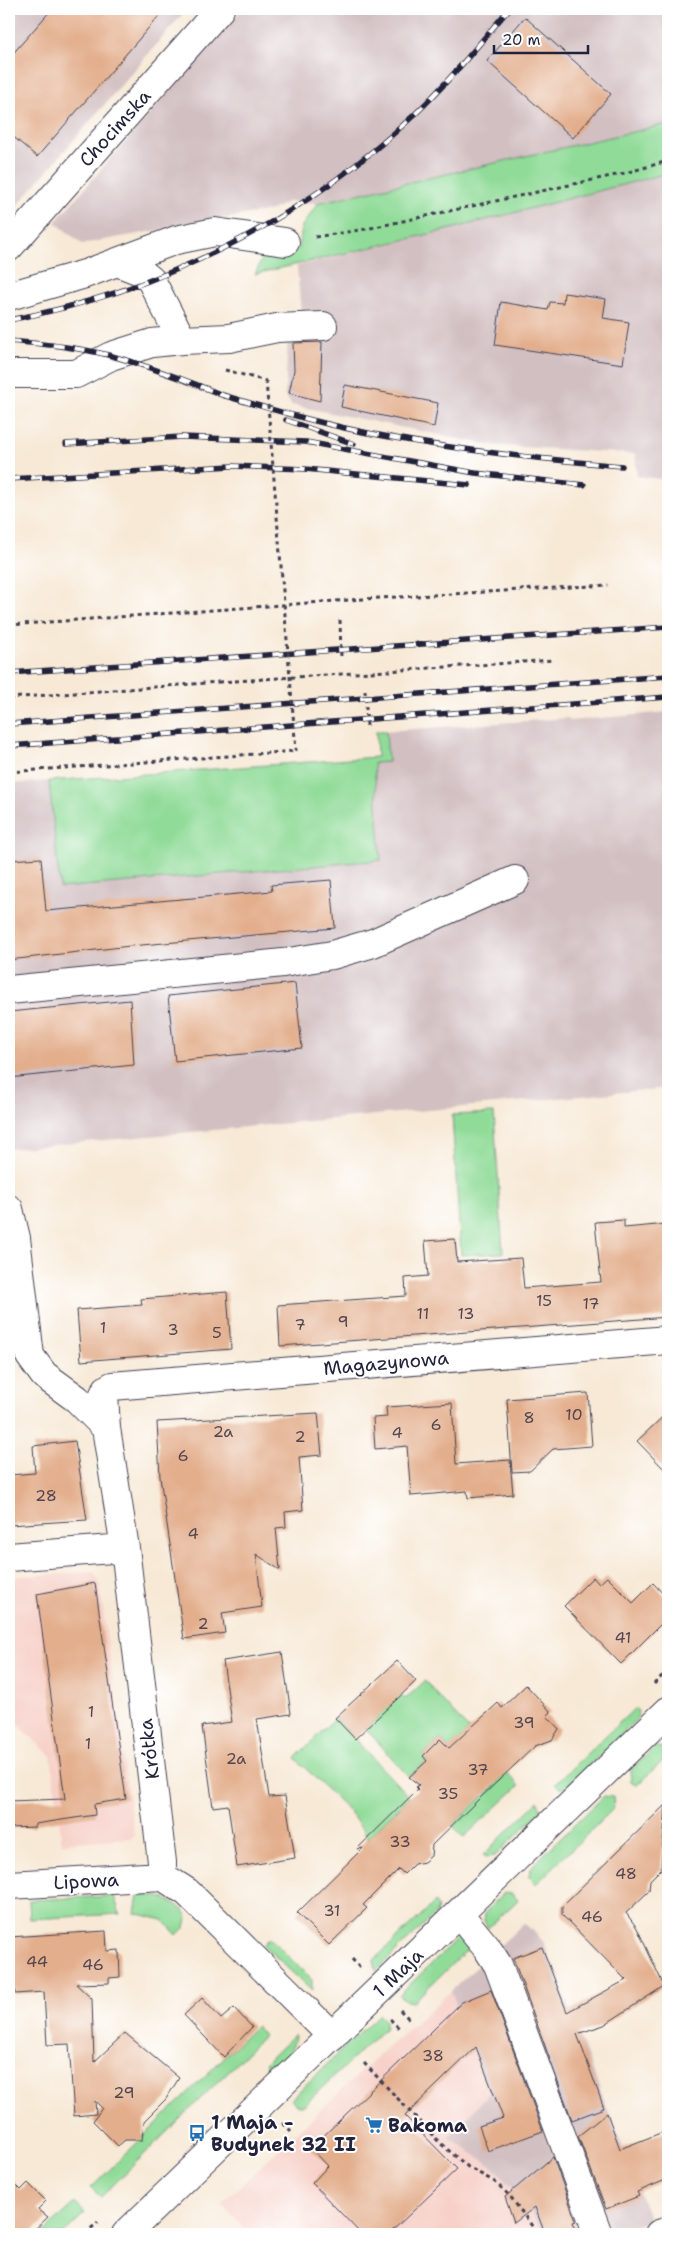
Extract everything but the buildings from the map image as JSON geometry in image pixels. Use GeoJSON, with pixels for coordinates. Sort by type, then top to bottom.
{"type":"FeatureCollection","features":[{"type":"Feature","properties":{"kind":"street","name":"Chocimska"},"geometry":{"type":"LineString","coordinates":[[9,247],[220,9]]}},
{"type":"Feature","properties":{"kind":"street"},"geometry":{"type":"LineString","coordinates":[[9,296],[117,262],[176,240],[215,232],[285,242]]}},
{"type":"Feature","properties":{"kind":"street"},"geometry":{"type":"LineString","coordinates":[[117,262],[140,271],[151,280],[182,340]]}},
{"type":"Feature","properties":{"kind":"street"},"geometry":{"type":"LineString","coordinates":[[9,374],[76,374],[111,356],[152,343],[229,338],[277,328],[323,326]]}},
{"type":"Feature","properties":{"kind":"street"},"geometry":{"type":"LineString","coordinates":[[9,990],[283,963],[332,955],[373,942],[515,880]]}},
{"type":"Feature","properties":{"kind":"street"},"geometry":{"type":"LineString","coordinates":[[9,1210],[16,1238],[30,1356],[44,1375],[77,1400],[106,1428]]}},
{"type":"Feature","properties":{"kind":"street","name":"Magazynowa"},"geometry":{"type":"LineString","coordinates":[[106,1390],[112,1386],[668,1340]]}},
{"type":"Feature","properties":{"kind":"street","name":"Krótka"},"geometry":{"type":"LineString","coordinates":[[106,1390],[106,1428],[124,1548],[162,1862],[162,1876]]}},
{"type":"Feature","properties":{"kind":"street"},"geometry":{"type":"LineString","coordinates":[[9,1557],[124,1548]]}},
{"type":"Feature","properties":{"kind":"street","name":"1 Maja"},"geometry":{"type":"LineString","coordinates":[[126,2234],[668,1711]]}},
{"type":"Feature","properties":{"kind":"street"},"geometry":{"type":"LineString","coordinates":[[162,1876],[187,1892],[332,2036]]}},
{"type":"Feature","properties":{"kind":"street","name":"Lipowa"},"geometry":{"type":"LineString","coordinates":[[9,1885],[162,1876]]}},
{"type":"Feature","properties":{"kind":"street"},"geometry":{"type":"LineString","coordinates":[[458,1914],[487,1948],[498,1965],[598,2234]]}},
{"type":"Feature","properties":{"kind":"street"},"geometry":{"type":"LineString","coordinates":[[659,2234],[668,2231]]}},
{"type":"Feature","properties":{"kind":"path"},"geometry":{"type":"LineString","coordinates":[[285,242],[366,229],[625,173],[668,161]]}},
{"type":"Feature","properties":{"kind":"path"},"geometry":{"type":"LineString","coordinates":[[9,772],[296,751],[266,381]]}},
{"type":"Feature","properties":{"kind":"path"},"geometry":{"type":"LineString","coordinates":[[9,625],[363,598],[608,585]]}},
{"type":"Feature","properties":{"kind":"path"},"geometry":{"type":"LineString","coordinates":[[284,605],[363,598]]}},
{"type":"Feature","properties":{"kind":"path"},"geometry":{"type":"LineString","coordinates":[[340,620],[341,657]]}},
{"type":"Feature","properties":{"kind":"path"},"geometry":{"type":"LineString","coordinates":[[219,682],[554,660]]}},
{"type":"Feature","properties":{"kind":"path"},"geometry":{"type":"LineString","coordinates":[[9,698],[290,676]]}},
{"type":"Feature","properties":{"kind":"path"},"geometry":{"type":"LineString","coordinates":[[365,690],[367,726]]}},
{"type":"Feature","properties":{"kind":"path"},"geometry":{"type":"LineString","coordinates":[[364,2063],[440,2143],[468,2167],[495,2182],[510,2196],[538,2234]]}},
{"type":"Feature","properties":{"kind":"shaded area"},"geometry":{"type":"Polygon","coordinates":[[[9,9],[187,9],[9,215],[9,9]]]}},
{"type":"Feature","properties":{"kind":"shaded area"},"geometry":{"type":"Polygon","coordinates":[[[242,9],[668,9],[668,124],[318,203],[289,201],[272,210],[82,244],[55,222],[242,9]]]}},
{"type":"Feature","properties":{"kind":"shaded area"},"geometry":{"type":"Polygon","coordinates":[[[668,173],[668,480],[637,476],[635,454],[489,445],[292,405],[285,396],[289,314],[301,313],[297,266],[451,229],[668,173]]]}},
{"type":"Feature","properties":{"kind":"shaded area"},"geometry":{"type":"Polygon","coordinates":[[[668,712],[668,1088],[9,1149],[9,784],[49,781],[60,888],[381,860],[374,762],[388,761],[386,731],[569,718],[569,721],[668,712]]]}},
{"type":"Feature","properties":{"kind":"shaded area"},"geometry":{"type":"Polygon","coordinates":[[[93,1572],[99,1580],[134,1835],[131,1838],[62,1843],[51,1756],[9,1716],[9,1577],[93,1572]]]}},
{"type":"Feature","properties":{"kind":"shaded area"},"geometry":{"type":"Polygon","coordinates":[[[524,1923],[543,1941],[650,2220],[615,2234],[542,2234],[527,2205],[493,2167],[449,2137],[489,2093],[451,1991],[524,1923]]]}},
{"type":"Feature","properties":{"kind":"shaded area"},"geometry":{"type":"Polygon","coordinates":[[[451,1991],[489,2093],[449,2137],[493,2167],[527,2205],[542,2234],[250,2234],[221,2204],[365,2068],[451,1991]]]}},
{"type":"Feature","properties":{"kind":"green space"},"geometry":{"type":"Polygon","coordinates":[[[668,124],[668,173],[451,229],[255,274],[262,259],[299,248],[302,226],[318,203],[668,124]]]}},
{"type":"Feature","properties":{"kind":"green space"},"geometry":{"type":"Polygon","coordinates":[[[376,731],[386,731],[388,762],[374,763],[381,860],[60,888],[49,781],[377,757],[376,731]]]}},
{"type":"Feature","properties":{"kind":"green space"},"geometry":{"type":"Polygon","coordinates":[[[494,1113],[503,1253],[461,1255],[452,1115],[494,1113]]]}},
{"type":"Feature","properties":{"kind":"green space"},"geometry":{"type":"Polygon","coordinates":[[[425,1681],[469,1730],[449,1748],[440,1739],[423,1755],[427,1761],[409,1777],[366,1729],[379,1717],[377,1714],[399,1693],[405,1699],[425,1681]]]}},
{"type":"Feature","properties":{"kind":"green space"},"geometry":{"type":"Polygon","coordinates":[[[635,1708],[638,1711],[637,1719],[566,1788],[559,1788],[555,1784],[635,1708]]]}},
{"type":"Feature","properties":{"kind":"green space"},"geometry":{"type":"Polygon","coordinates":[[[335,1718],[409,1797],[368,1838],[349,1811],[295,1758],[335,1718]]]}},
{"type":"Feature","properties":{"kind":"green space"},"geometry":{"type":"Polygon","coordinates":[[[655,1747],[664,1748],[668,1752],[668,1756],[636,1786],[631,1781],[630,1771],[655,1747]]]}},
{"type":"Feature","properties":{"kind":"green space"},"geometry":{"type":"Polygon","coordinates":[[[508,1773],[519,1786],[464,1837],[452,1826],[508,1773]]]}},
{"type":"Feature","properties":{"kind":"green space"},"geometry":{"type":"Polygon","coordinates":[[[604,1796],[613,1797],[614,1808],[536,1884],[529,1877],[530,1868],[604,1796]]]}},
{"type":"Feature","properties":{"kind":"green space"},"geometry":{"type":"Polygon","coordinates":[[[538,1801],[541,1811],[495,1856],[486,1857],[483,1855],[538,1801]]]}},
{"type":"Feature","properties":{"kind":"green space"},"geometry":{"type":"Polygon","coordinates":[[[504,1893],[512,1894],[518,1900],[488,1928],[484,1921],[485,1912],[504,1893]]]}},
{"type":"Feature","properties":{"kind":"green space"},"geometry":{"type":"Polygon","coordinates":[[[138,1895],[159,1897],[177,1905],[188,1915],[185,1927],[177,1935],[163,1920],[135,1913],[138,1895]]]}},
{"type":"Feature","properties":{"kind":"green space"},"geometry":{"type":"Polygon","coordinates":[[[114,1896],[120,1914],[30,1919],[29,1900],[114,1896]]]}},
{"type":"Feature","properties":{"kind":"green space"},"geometry":{"type":"Polygon","coordinates":[[[435,1902],[438,1907],[436,1913],[376,1971],[374,1960],[435,1902]]]}},
{"type":"Feature","properties":{"kind":"green space"},"geometry":{"type":"Polygon","coordinates":[[[460,1936],[473,1944],[413,2002],[405,2001],[399,1995],[460,1936]]]}},
{"type":"Feature","properties":{"kind":"green space"},"geometry":{"type":"Polygon","coordinates":[[[270,1938],[312,1980],[312,1991],[263,1945],[270,1938]]]}},
{"type":"Feature","properties":{"kind":"green space"},"geometry":{"type":"Polygon","coordinates":[[[379,2014],[385,2020],[385,2028],[303,2106],[296,2104],[291,2099],[379,2014]]]}},
{"type":"Feature","properties":{"kind":"green space"},"geometry":{"type":"Polygon","coordinates":[[[256,2026],[264,2036],[101,2197],[91,2188],[256,2026]]]}},
{"type":"Feature","properties":{"kind":"green space"},"geometry":{"type":"Polygon","coordinates":[[[295,2034],[290,2051],[269,2074],[265,2070],[266,2062],[295,2034]]]}},
{"type":"Feature","properties":{"kind":"green space"},"geometry":{"type":"Polygon","coordinates":[[[75,2203],[85,2213],[63,2234],[42,2234],[75,2203]]]}},
{"type":"Feature","properties":{"kind":"railway"},"geometry":{"type":"LineString","coordinates":[[9,320],[65,308],[120,291],[174,271],[226,247],[276,219],[324,188],[370,154],[413,116],[451,77],[509,9]]}},
{"type":"Feature","properties":{"kind":"railway"},"geometry":{"type":"LineString","coordinates":[[9,341],[74,348],[112,356],[169,374],[225,396]]}},
{"type":"Feature","properties":{"kind":"railway"},"geometry":{"type":"LineString","coordinates":[[219,394],[321,423],[363,432],[503,454],[622,466]]}},
{"type":"Feature","properties":{"kind":"railway"},"geometry":{"type":"LineString","coordinates":[[286,420],[354,444]]}},
{"type":"Feature","properties":{"kind":"railway"},"geometry":{"type":"LineString","coordinates":[[66,444],[182,437],[306,442],[475,473],[584,485]]}},
{"type":"Feature","properties":{"kind":"railway"},"geometry":{"type":"LineString","coordinates":[[9,479],[232,466],[305,469],[469,485]]}},
{"type":"Feature","properties":{"kind":"railway"},"geometry":{"type":"LineString","coordinates":[[9,673],[668,627]]}},
{"type":"Feature","properties":{"kind":"railway"},"geometry":{"type":"LineString","coordinates":[[9,724],[668,676]]}},
{"type":"Feature","properties":{"kind":"railway"},"geometry":{"type":"LineString","coordinates":[[9,746],[668,697]]}},
{"type":"Feature","properties":{"kind":"place","name":"Bakoma"},"geometry":{"type":"Point","coordinates":[374,2125]}},
{"type":"Feature","properties":{"kind":"place","name":"1 Maja - Budynek 32 II"},"geometry":{"type":"Point","coordinates":[197,2133]}}]}
